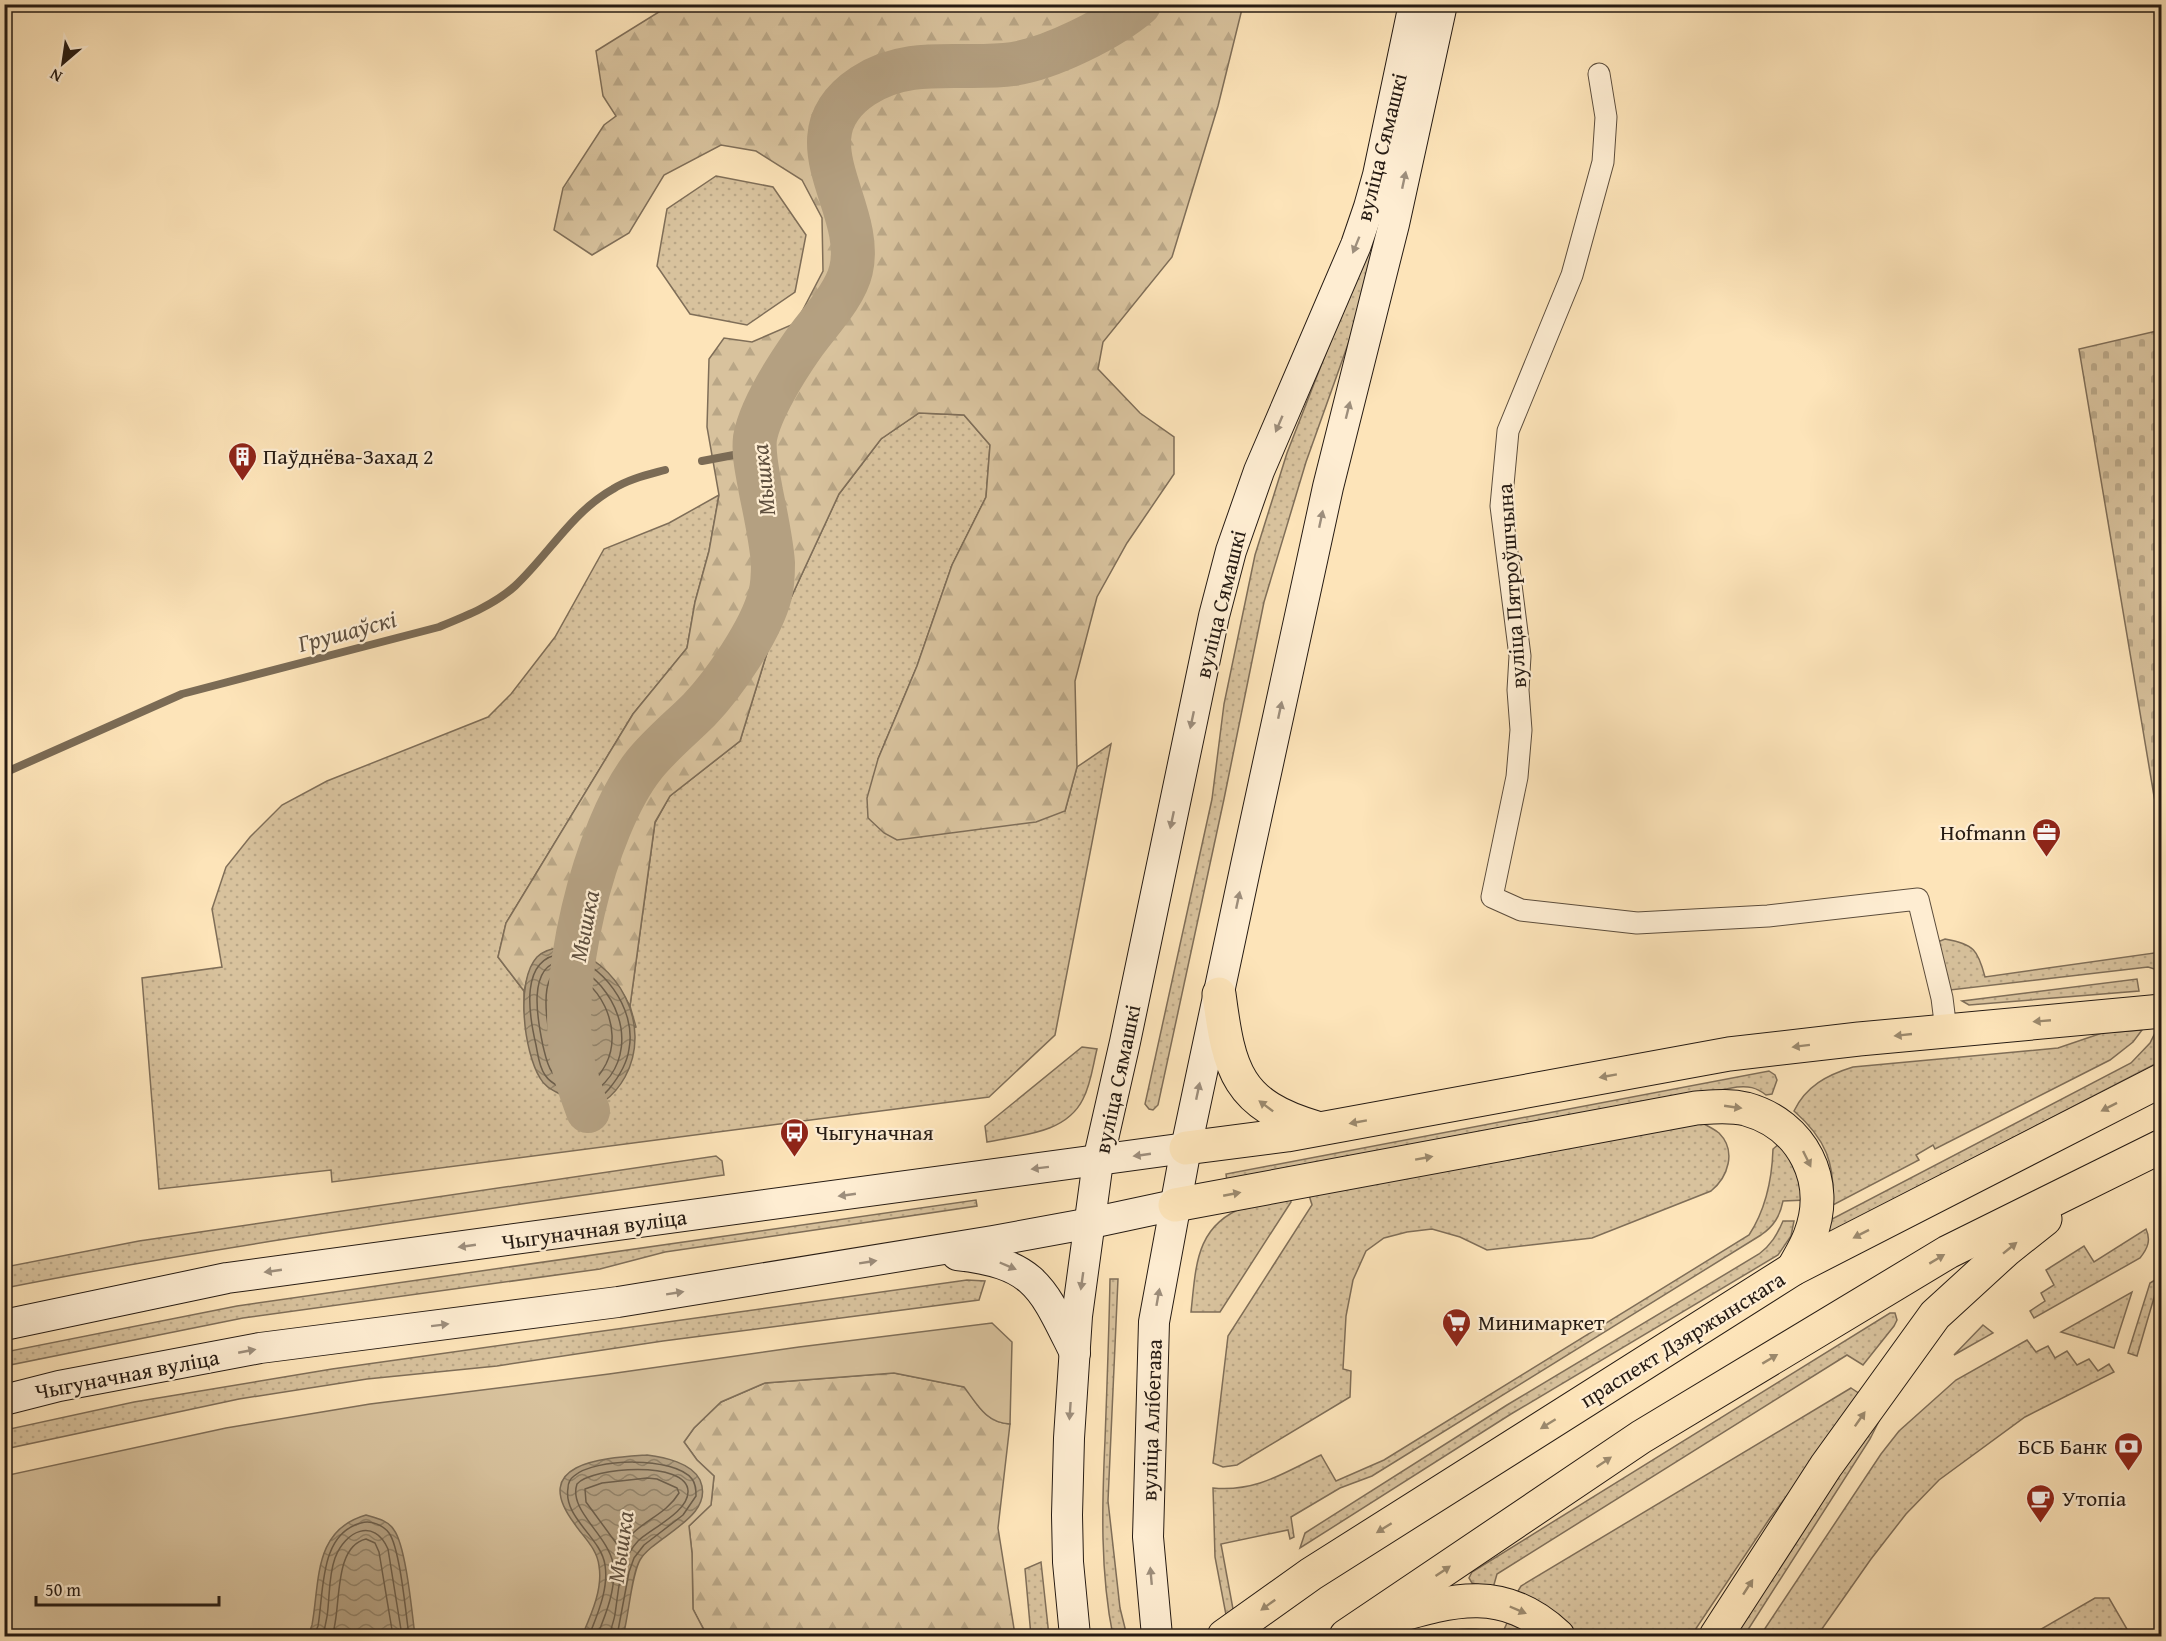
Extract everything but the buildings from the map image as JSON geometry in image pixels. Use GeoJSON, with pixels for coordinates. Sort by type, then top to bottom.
{"type":"FeatureCollection","features":[{"type":"Feature","properties":{"kind":"main road","name":"вуліца Сямашкі"},"geometry":{"type":"LineString","coordinates":[[1091,1223],[1098,1161],[1214,616],[1231,551],[1259,471],[1356,245],[1370,207],[1414,4]]}},
{"type":"Feature","properties":{"kind":"main road","name":"вуліца Сямашкі"},"geometry":{"type":"LineString","coordinates":[[1174,1205],[1328,487],[1394,224],[1442,4]]}},
{"type":"Feature","properties":{"kind":"main road"},"geometry":{"type":"LineString","coordinates":[[1219,994],[1223,1029],[1231,1062],[1247,1090],[1284,1118],[1319,1129]]}},
{"type":"Feature","properties":{"kind":"main road"},"geometry":{"type":"LineString","coordinates":[[1186,1148],[1319,1129],[1729,1054],[1946,1030],[2162,1011]]}},
{"type":"Feature","properties":{"kind":"main road","name":"праспект Дзяржынскага"},"geometry":{"type":"LineString","coordinates":[[1224,1636],[1311,1574],[1793,1269],[2162,1080]]}},
{"type":"Feature","properties":{"kind":"main road"},"geometry":{"type":"LineString","coordinates":[[1174,1205],[1696,1108],[1723,1106],[1745,1109],[1768,1117],[1785,1128],[1810,1160],[1816,1182],[1816,1210],[1810,1236],[1793,1269]]}},
{"type":"Feature","properties":{"kind":"main road"},"geometry":{"type":"LineString","coordinates":[[1352,1632],[1641,1437],[1948,1252],[2162,1146]]}},
{"type":"Feature","properties":{"kind":"main road","name":"Чыгуначная вуліца"},"geometry":{"type":"LineString","coordinates":[[4,1325],[227,1278],[1186,1148]]}},
{"type":"Feature","properties":{"kind":"main road"},"geometry":{"type":"LineString","coordinates":[[1716,1636],[1826,1467],[1935,1315],[2006,1250],[2101,1175]]}},
{"type":"Feature","properties":{"kind":"main road","name":"Чыгуначная вуліца"},"geometry":{"type":"LineString","coordinates":[[4,1400],[59,1386],[260,1348],[618,1302],[930,1252],[1091,1223],[1174,1205]]}},
{"type":"Feature","properties":{"kind":"main road","name":"вуліца Алібегава"},"geometry":{"type":"LineString","coordinates":[[1156,1636],[1148,1537],[1154,1322],[1174,1205]]}},
{"type":"Feature","properties":{"kind":"main road"},"geometry":{"type":"LineString","coordinates":[[1074,1636],[1068,1562],[1069,1438],[1077,1316],[1091,1223]]}},
{"type":"Feature","properties":{"kind":"main road"},"geometry":{"type":"LineString","coordinates":[[930,1252],[987,1258],[1013,1268],[1033,1281],[1047,1297],[1075,1353]]}},
{"type":"Feature","properties":{"kind":"main road"},"geometry":{"type":"LineString","coordinates":[[1352,1632],[1430,1606],[1466,1600],[1494,1601],[1539,1620],[1558,1636]]}},
{"type":"Feature","properties":{"kind":"street","name":"вуліца Пятроўшчына"},"geometry":{"type":"LineString","coordinates":[[1599,74],[1606,117],[1603,162],[1572,275],[1508,431],[1502,506],[1520,656],[1518,690],[1521,730],[1517,777],[1492,897],[1521,910],[1637,923],[1768,915],[1918,899],[1942,998],[1946,1030]]}},
{"type":"Feature","properties":{"kind":"green space"},"geometry":{"type":"Polygon","coordinates":[[[670,5],[1243,5],[1218,106],[1172,257],[1103,342],[1098,369],[1140,413],[1174,437],[1174,474],[1127,543],[1097,597],[1075,681],[1077,767],[1065,811],[1036,822],[897,840],[884,833],[868,818],[867,798],[878,759],[917,666],[952,565],[986,497],[990,445],[964,415],[919,413],[881,439],[839,494],[770,643],[740,741],[670,796],[655,822],[630,1006],[619,987],[563,947],[539,956],[531,967],[524,991],[498,957],[506,923],[633,714],[687,648],[719,495],[707,427],[709,359],[724,338],[752,342],[796,323],[823,271],[822,218],[802,180],[756,151],[721,145],[664,175],[629,233],[592,255],[554,230],[563,188],[604,125],[616,116],[603,96],[596,51],[670,5]]]}},
{"type":"Feature","properties":{"kind":"green space"},"geometry":{"type":"Polygon","coordinates":[[[716,176],[773,187],[806,235],[795,292],[747,325],[690,314],[657,266],[667,209],[716,176]]]}},
{"type":"Feature","properties":{"kind":"green space"},"geometry":{"type":"Polygon","coordinates":[[[1372,235],[1377,235],[1352,333],[1306,462],[1264,602],[1158,1105],[1153,1110],[1149,1109],[1145,1104],[1212,799],[1224,704],[1255,555],[1287,453],[1372,235]]]}},
{"type":"Feature","properties":{"kind":"green space"},"geometry":{"type":"Polygon","coordinates":[[[2162,330],[2161,829],[2079,349],[2162,330]]]}},
{"type":"Feature","properties":{"kind":"green space"},"geometry":{"type":"Polygon","coordinates":[[[919,413],[964,415],[990,445],[986,497],[952,565],[917,666],[878,759],[1065,811],[1077,767],[1111,744],[1055,1035],[989,1097],[332,1182],[331,1170],[159,1189],[142,978],[222,967],[212,909],[226,867],[250,837],[282,805],[327,781],[488,717],[511,694],[555,637],[604,549],[669,523],[719,495],[687,648],[633,714],[506,923],[498,957],[524,991],[524,1010],[533,1061],[636,1027],[630,1006],[655,823],[670,796],[740,741],[770,643],[839,494],[881,439],[919,413]]]}},
{"type":"Feature","properties":{"kind":"green space"},"geometry":{"type":"Polygon","coordinates":[[[1945,939],[1969,946],[1977,954],[1985,977],[2161,952],[2161,971],[2148,967],[1950,990],[1935,943],[1945,939]]]}},
{"type":"Feature","properties":{"kind":"green space"},"geometry":{"type":"Polygon","coordinates":[[[2137,979],[2139,991],[1969,1005],[1962,1001],[2137,979]]]}},
{"type":"Feature","properties":{"kind":"green space"},"geometry":{"type":"Polygon","coordinates":[[[2161,1028],[2161,1061],[1829,1233],[1832,1219],[2131,1063],[2150,1043],[2157,1029],[2161,1028]]]}},
{"type":"Feature","properties":{"kind":"green space"},"geometry":{"type":"Polygon","coordinates":[[[2142,1030],[2133,1042],[2110,1060],[1935,1149],[1933,1145],[1916,1155],[1919,1160],[1833,1205],[1832,1177],[1826,1153],[1814,1132],[1794,1111],[1811,1088],[1834,1074],[1853,1067],[2058,1048],[2102,1033],[2142,1030]]]}},
{"type":"Feature","properties":{"kind":"green space"},"geometry":{"type":"Polygon","coordinates":[[[1082,1047],[1097,1049],[1088,1087],[1075,1111],[1065,1120],[1041,1131],[987,1142],[985,1126],[1082,1047]]]}},
{"type":"Feature","properties":{"kind":"green space"},"geometry":{"type":"Polygon","coordinates":[[[1769,1071],[1775,1075],[1777,1080],[1772,1094],[1766,1095],[1752,1088],[1737,1087],[1227,1181],[1226,1174],[1769,1071]]]}},
{"type":"Feature","properties":{"kind":"green space"},"geometry":{"type":"Polygon","coordinates":[[[1702,1123],[1719,1133],[1728,1148],[1726,1171],[1717,1185],[1711,1191],[1592,1238],[1487,1250],[1460,1237],[1432,1229],[1384,1238],[1366,1251],[1353,1280],[1346,1316],[1343,1369],[1351,1371],[1350,1397],[1237,1465],[1223,1467],[1213,1463],[1228,1336],[1312,1205],[1309,1195],[1702,1123]]]}},
{"type":"Feature","properties":{"kind":"green space"},"geometry":{"type":"Polygon","coordinates":[[[1779,1144],[1787,1144],[1806,1200],[1783,1201],[1776,1220],[1761,1235],[1372,1476],[1340,1488],[1291,1517],[1294,1537],[1290,1539],[1288,1530],[1221,1544],[1238,1636],[1230,1636],[1215,1557],[1213,1488],[1256,1484],[1321,1455],[1336,1481],[1384,1460],[1749,1235],[1764,1205],[1773,1149],[1779,1144]]]}},
{"type":"Feature","properties":{"kind":"green space"},"geometry":{"type":"Polygon","coordinates":[[[716,1156],[722,1161],[724,1175],[184,1255],[5,1288],[5,1267],[139,1241],[716,1156]]]}},
{"type":"Feature","properties":{"kind":"green space"},"geometry":{"type":"Polygon","coordinates":[[[1290,1195],[1291,1202],[1220,1312],[1191,1312],[1201,1249],[1207,1236],[1216,1225],[1245,1207],[1290,1195]]]}},
{"type":"Feature","properties":{"kind":"green space"},"geometry":{"type":"Polygon","coordinates":[[[976,1200],[977,1206],[665,1252],[600,1269],[243,1318],[5,1366],[5,1352],[237,1306],[976,1200]]]}},
{"type":"Feature","properties":{"kind":"green space"},"geometry":{"type":"Polygon","coordinates":[[[1783,1221],[1794,1221],[1791,1236],[1778,1255],[1511,1414],[1300,1548],[1305,1533],[1507,1405],[1759,1254],[1773,1239],[1783,1221]]]}},
{"type":"Feature","properties":{"kind":"green space"},"geometry":{"type":"Polygon","coordinates":[[[2146,1229],[2148,1244],[2140,1258],[2034,1318],[2030,1311],[2045,1301],[2041,1293],[2054,1285],[2046,1270],[2084,1246],[2094,1262],[2146,1229]]]}},
{"type":"Feature","properties":{"kind":"green space"},"geometry":{"type":"Polygon","coordinates":[[[2160,1277],[2137,1356],[2128,1353],[2150,1283],[2160,1277]]]}},
{"type":"Feature","properties":{"kind":"green space"},"geometry":{"type":"Polygon","coordinates":[[[1110,1279],[1118,1279],[1108,1501],[1120,1608],[1127,1636],[1113,1636],[1104,1563],[1103,1489],[1110,1279]]]}},
{"type":"Feature","properties":{"kind":"green space"},"geometry":{"type":"Polygon","coordinates":[[[967,1280],[985,1281],[979,1300],[663,1341],[497,1366],[367,1379],[239,1399],[5,1449],[5,1430],[134,1402],[332,1369],[967,1280]]]}},
{"type":"Feature","properties":{"kind":"green space"},"geometry":{"type":"Polygon","coordinates":[[[2132,1292],[2114,1348],[2061,1332],[2132,1292]]]}},
{"type":"Feature","properties":{"kind":"green space"},"geometry":{"type":"Polygon","coordinates":[[[1890,1313],[1895,1313],[1897,1320],[1894,1326],[1863,1365],[1847,1355],[1497,1574],[1493,1588],[1472,1583],[1469,1578],[1472,1572],[1890,1313]]]}},
{"type":"Feature","properties":{"kind":"green space"},"geometry":{"type":"Polygon","coordinates":[[[992,1323],[1012,1342],[1010,1424],[988,1416],[964,1387],[894,1373],[765,1383],[721,1402],[694,1428],[684,1442],[697,1460],[714,1476],[711,1505],[689,1526],[693,1609],[707,1636],[5,1636],[4,1476],[226,1428],[370,1404],[992,1323]]]}},
{"type":"Feature","properties":{"kind":"green space"},"geometry":{"type":"Polygon","coordinates":[[[1983,1325],[1993,1333],[1954,1355],[1983,1325]]]}},
{"type":"Feature","properties":{"kind":"green space"},"geometry":{"type":"Polygon","coordinates":[[[2027,1340],[2036,1352],[2048,1346],[2055,1358],[2067,1351],[2077,1365],[2089,1359],[2098,1371],[2109,1364],[2114,1372],[2025,1417],[1939,1480],[1906,1514],[1817,1636],[1760,1636],[1881,1454],[1899,1431],[1956,1380],[2027,1340]]]}},
{"type":"Feature","properties":{"kind":"green space"},"geometry":{"type":"Polygon","coordinates":[[[894,1373],[965,1387],[988,1416],[1010,1424],[998,1528],[1015,1635],[965,1629],[930,1636],[707,1636],[693,1609],[689,1526],[711,1505],[714,1476],[697,1460],[684,1442],[694,1428],[721,1402],[765,1383],[894,1373]]]}},
{"type":"Feature","properties":{"kind":"green space"},"geometry":{"type":"Polygon","coordinates":[[[1851,1388],[1863,1396],[1770,1518],[1691,1636],[1578,1636],[1567,1622],[1521,1596],[1518,1591],[1521,1586],[1851,1388]]]}},
{"type":"Feature","properties":{"kind":"green space"},"geometry":{"type":"Polygon","coordinates":[[[1883,1413],[1870,1439],[1744,1636],[1729,1636],[1858,1433],[1883,1413]]]}},
{"type":"Feature","properties":{"kind":"green space"},"geometry":{"type":"Polygon","coordinates":[[[1041,1562],[1049,1636],[1031,1636],[1025,1569],[1041,1562]]]}},
{"type":"Feature","properties":{"kind":"green space"},"geometry":{"type":"Polygon","coordinates":[[[2095,1598],[2109,1598],[2131,1636],[2029,1636],[2095,1598]]]}},
{"type":"Feature","properties":{"kind":"green space"},"geometry":{"type":"Polygon","coordinates":[[[1507,1623],[1524,1628],[1536,1636],[1436,1636],[1469,1629],[1502,1634],[1507,1623]]]}},
{"type":"Feature","properties":{"kind":"green space"},"geometry":{"type":"Polygon","coordinates":[[[965,1629],[1015,1635],[1015,1636],[930,1636],[965,1629]]]}},
{"type":"Feature","properties":{"kind":"water"},"geometry":{"type":"Polygon","coordinates":[[[563,947],[583,954],[600,965],[615,980],[632,1016],[635,1037],[633,1057],[625,1077],[616,1090],[598,1105],[575,1113],[566,1098],[542,1082],[530,1052],[524,1017],[526,982],[530,968],[537,957],[543,953],[563,947]]]}},
{"type":"Feature","properties":{"kind":"water"},"geometry":{"type":"Polygon","coordinates":[[[647,1455],[677,1462],[691,1469],[700,1480],[703,1493],[699,1505],[692,1515],[647,1551],[640,1560],[634,1576],[623,1636],[582,1636],[598,1593],[599,1566],[593,1548],[562,1502],[560,1487],[566,1475],[594,1461],[647,1455]]]}},
{"type":"Feature","properties":{"kind":"water"},"geometry":{"type":"Polygon","coordinates":[[[366,1515],[388,1524],[398,1538],[408,1580],[415,1636],[308,1636],[312,1625],[322,1559],[328,1545],[336,1532],[349,1522],[366,1515]]]}},
{"type":"Feature","properties":{"kind":"waterway","name":"Мышка"},"geometry":{"type":"LineString","coordinates":[[588,1111],[575,1073],[570,1035],[570,996],[583,910],[609,828],[626,793],[644,765],[699,710],[730,671],[759,624],[770,595],[773,563],[756,465],[755,438],[762,415],[774,390],[802,346],[843,290],[851,270],[853,246],[829,150],[831,127],[841,106],[863,86],[881,76],[899,70],[936,66],[994,66],[1045,56],[1096,32],[1127,14],[1139,4]]}},
{"type":"Feature","properties":{"kind":"waterway","name":"Грушаўскі"},"geometry":{"type":"LineString","coordinates":[[702,461],[755,451]]}},
{"type":"Feature","properties":{"kind":"waterway","name":"Грушаўскі"},"geometry":{"type":"LineString","coordinates":[[4,773],[182,694],[439,627],[469,614],[498,599],[515,586],[573,521],[598,498],[625,483],[665,470]]}},
{"type":"Feature","properties":{"kind":"place","name":"Паўднёва-Захад 2"},"geometry":{"type":"Point","coordinates":[242,482]}},
{"type":"Feature","properties":{"kind":"place","name":"Hofmann"},"geometry":{"type":"Point","coordinates":[2047,858]}},
{"type":"Feature","properties":{"kind":"place","name":"Чыгуначная"},"geometry":{"type":"Point","coordinates":[794,1158]}},
{"type":"Feature","properties":{"kind":"place","name":"Минимаркет"},"geometry":{"type":"Point","coordinates":[1457,1348]}},
{"type":"Feature","properties":{"kind":"place","name":"БСБ Банк"},"geometry":{"type":"Point","coordinates":[2128,1472]}},
{"type":"Feature","properties":{"kind":"place","name":"Утопiа"},"geometry":{"type":"Point","coordinates":[2041,1524]}}]}
